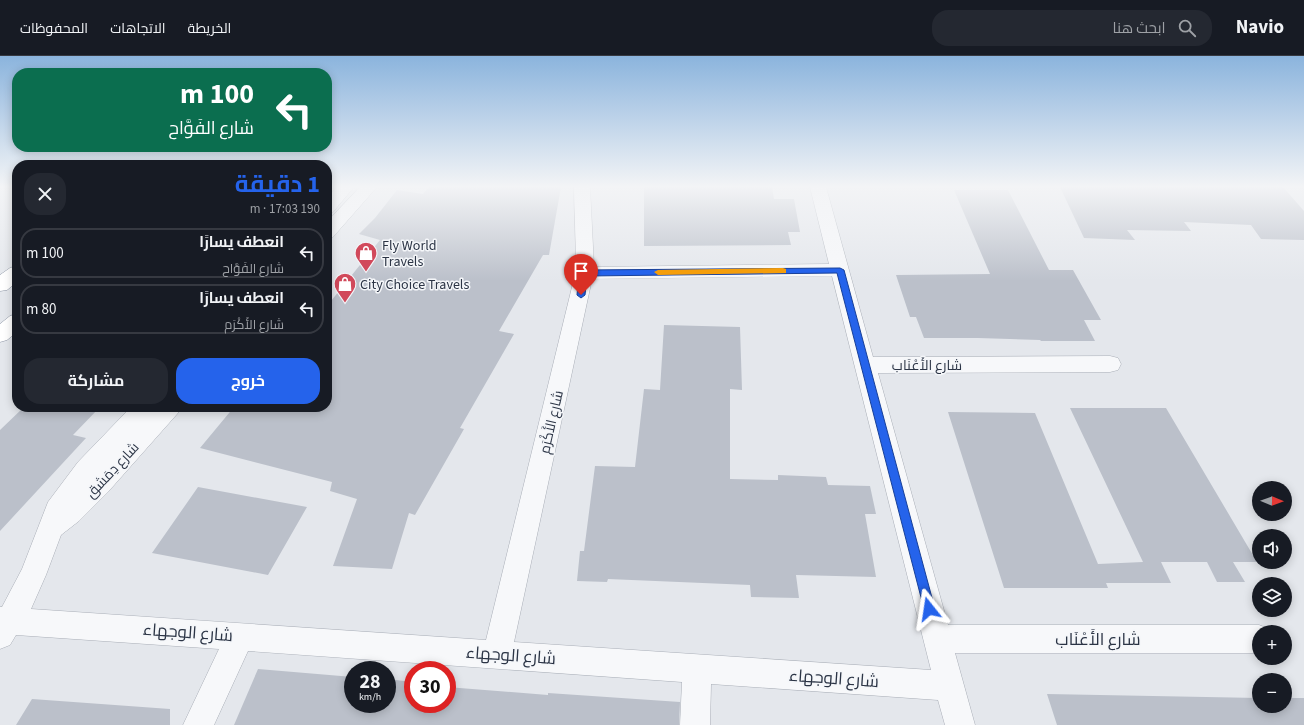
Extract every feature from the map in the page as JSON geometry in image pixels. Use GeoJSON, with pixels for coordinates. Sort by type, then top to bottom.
{"type":"FeatureCollection","features":[{"type":"Feature","properties":{"kind":"highway"},"geometry":{"type":"LineString","coordinates":[[0,285],[12,276]]}},
{"type":"Feature","properties":{"kind":"highway"},"geometry":{"type":"LineString","coordinates":[[0,335],[12,326]]}},
{"type":"Feature","properties":{"kind":"street"},"geometry":{"type":"LineString","coordinates":[[332,228],[340,218]]}},
{"type":"Feature","properties":{"kind":"street","name":"شارع الأَكْرَم"},"geometry":{"type":"LineString","coordinates":[[497,654],[579,303],[584,259],[583,218]]}},
{"type":"Feature","properties":{"kind":"street"},"geometry":{"type":"LineString","coordinates":[[826,218],[960,725]]}},
{"type":"Feature","properties":{"kind":"street"},"geometry":{"type":"LineString","coordinates":[[583,273],[840,270]]}},
{"type":"Feature","properties":{"kind":"street","name":"شارع الأَعْنَاب"},"geometry":{"type":"LineString","coordinates":[[865,365],[1110,364]]}},
{"type":"Feature","properties":{"kind":"street","name":"شارع دِمَشق"},"geometry":{"type":"LineString","coordinates":[[3,625],[36,567],[58,510],[75,484],[140,412]]}},
{"type":"Feature","properties":{"kind":"street","name":"شارع دِمَشق"},"geometry":{"type":"LineString","coordinates":[[51,528],[93,492],[165,412]]}},
{"type":"Feature","properties":{"kind":"street","name":"شارع الوجهاء"},"geometry":{"type":"LineString","coordinates":[[3,625],[240,636],[950,686]]}},
{"type":"Feature","properties":{"kind":"street"},"geometry":{"type":"LineString","coordinates":[[198,725],[240,636]]}},
{"type":"Feature","properties":{"kind":"street","name":"شارع الأَعْنَاب"},"geometry":{"type":"LineString","coordinates":[[937,639],[1252,639]]}},
{"type":"Feature","properties":{"kind":"street"},"geometry":{"type":"LineString","coordinates":[[694,725],[697,669]]}},
{"type":"Feature","properties":{"kind":"building"},"geometry":{"type":"Polygon","coordinates":[[[375,218],[555,218],[549,255],[543,255],[499,331],[514,334],[460,428],[464,429],[415,515],[409,513],[392,569],[333,566],[357,499],[330,491],[332,482],[200,448],[230,412],[332,412],[332,300],[380,240],[359,234],[375,218]]]}},
{"type":"Feature","properties":{"kind":"building"},"geometry":{"type":"Polygon","coordinates":[[[644,218],[797,218],[800,232],[788,232],[791,245],[644,246],[644,218]]]}},
{"type":"Feature","properties":{"kind":"building"},"geometry":{"type":"Polygon","coordinates":[[[966,218],[1022,218],[1049,270],[1073,270],[1101,320],[1084,320],[1095,341],[924,338],[916,317],[910,317],[896,275],[990,274],[966,218]]]}},
{"type":"Feature","properties":{"kind":"building"},"geometry":{"type":"Polygon","coordinates":[[[1075,218],[1304,218],[1304,240],[1261,239],[1251,225],[1184,222],[1191,231],[1127,230],[1135,240],[1084,238],[1075,218]]]}},
{"type":"Feature","properties":{"kind":"building"},"geometry":{"type":"Polygon","coordinates":[[[664,325],[740,327],[742,390],[730,389],[730,479],[778,480],[778,475],[826,477],[828,485],[870,486],[876,514],[865,514],[876,577],[796,575],[799,598],[751,597],[750,585],[608,579],[607,582],[577,581],[580,551],[584,551],[595,466],[635,467],[644,389],[660,390],[664,325]]]}},
{"type":"Feature","properties":{"kind":"building"},"geometry":{"type":"Polygon","coordinates":[[[1070,408],[1166,408],[1252,554],[1252,562],[1233,562],[1245,582],[1217,582],[1207,562],[1161,562],[1171,583],[1106,583],[1108,588],[1004,588],[948,412],[1035,413],[1098,564],[1143,562],[1070,408]]]}},
{"type":"Feature","properties":{"kind":"building"},"geometry":{"type":"Polygon","coordinates":[[[19,412],[95,412],[73,435],[86,438],[0,531],[0,430],[19,412]]]}},
{"type":"Feature","properties":{"kind":"building"},"geometry":{"type":"Polygon","coordinates":[[[198,487],[307,507],[268,575],[152,553],[198,487]]]}},
{"type":"Feature","properties":{"kind":"building"},"geometry":{"type":"Polygon","coordinates":[[[258,669],[344,676],[344,713],[396,713],[396,680],[404,681],[404,713],[456,713],[456,688],[548,695],[548,693],[680,702],[679,725],[234,725],[258,669]]]}},
{"type":"Feature","properties":{"kind":"building"},"geometry":{"type":"Polygon","coordinates":[[[1047,694],[1252,698],[1252,713],[1292,713],[1292,698],[1304,698],[1304,725],[1057,725],[1047,694]]]}},
{"type":"Feature","properties":{"kind":"building"},"geometry":{"type":"Polygon","coordinates":[[[32,699],[170,709],[170,725],[16,725],[32,699]]]}},
{"type":"Feature","properties":{"kind":"slow traffic"},"geometry":{"type":"LineString","coordinates":[[658,272],[783,271]]}},
{"type":"Feature","properties":{"kind":"place","name":"Fly World Travels"},"geometry":{"type":"Point","coordinates":[366,272]}},
{"type":"Feature","properties":{"kind":"place","name":"City Choice Travels"},"geometry":{"type":"Point","coordinates":[345,304]}},
{"type":"Feature","properties":{"kind":"route"},"geometry":{"type":"LineString","coordinates":[[581,295],[583,273],[840,270],[929,609]]}}]}
